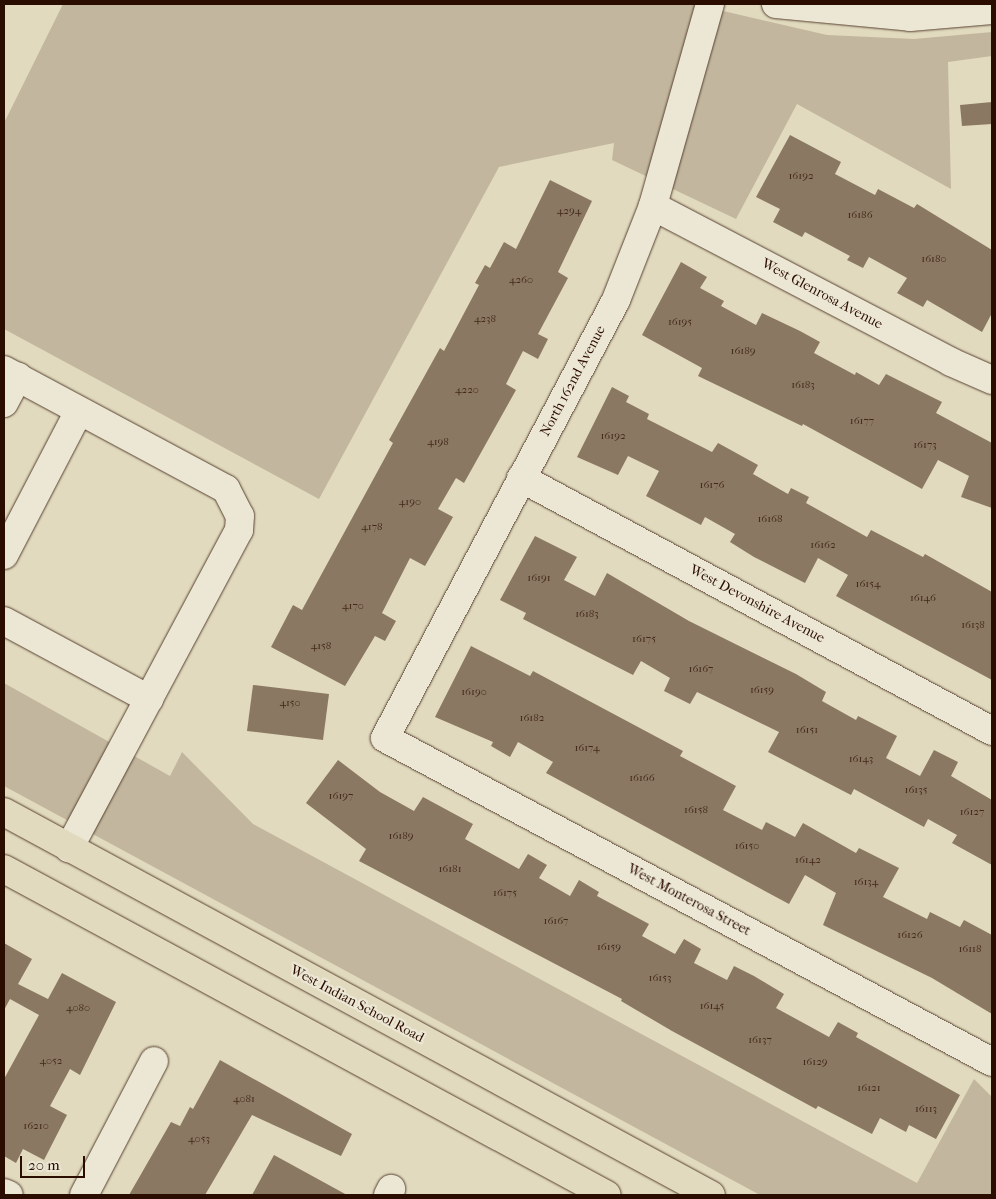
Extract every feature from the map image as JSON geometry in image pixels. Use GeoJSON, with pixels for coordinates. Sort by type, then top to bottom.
{"type":"FeatureCollection","features":[{"type":"Feature","properties":{"kind":"main road","name":"West Indian School Road"},"geometry":{"type":"LineString","coordinates":[[4,812],[711,1195]]}},
{"type":"Feature","properties":{"kind":"main road"},"geometry":{"type":"LineString","coordinates":[[4,869],[607,1195]]}},
{"type":"Feature","properties":{"kind":"street","name":"North 162nd Avenue"},"geometry":{"type":"LineString","coordinates":[[385,738],[616,300],[653,206],[710,4]]}},
{"type":"Feature","properties":{"kind":"street"},"geometry":{"type":"LineString","coordinates":[[776,4],[910,17],[992,10]]}},
{"type":"Feature","properties":{"kind":"street","name":"West Glenrosa Avenue"},"geometry":{"type":"LineString","coordinates":[[653,206],[950,362],[992,380]]}},
{"type":"Feature","properties":{"kind":"street"},"geometry":{"type":"LineString","coordinates":[[4,404],[11,374],[226,489],[240,516],[239,530],[69,848]]}},
{"type":"Feature","properties":{"kind":"street"},"geometry":{"type":"LineString","coordinates":[[4,555],[79,410]]}},
{"type":"Feature","properties":{"kind":"street","name":"West Devonshire Avenue"},"geometry":{"type":"LineString","coordinates":[[521,478],[992,731]]}},
{"type":"Feature","properties":{"kind":"street"},"geometry":{"type":"LineString","coordinates":[[4,621],[149,699]]}},
{"type":"Feature","properties":{"kind":"street","name":"West Monterosa Street"},"geometry":{"type":"LineString","coordinates":[[385,738],[992,1062]]}},
{"type":"Feature","properties":{"kind":"street"},"geometry":{"type":"LineString","coordinates":[[84,1195],[154,1061]]}},
{"type":"Feature","properties":{"kind":"street"},"geometry":{"type":"LineString","coordinates":[[4,1192],[9,1195]]}},
{"type":"Feature","properties":{"kind":"shaded area"},"geometry":{"type":"Polygon","coordinates":[[[63,4],[693,4],[827,35],[914,39],[992,32],[992,56],[948,62],[951,189],[797,104],[736,219],[612,160],[614,143],[499,167],[319,499],[4,329],[4,123],[63,4]]]}},
{"type":"Feature","properties":{"kind":"shaded area"},"geometry":{"type":"Polygon","coordinates":[[[4,683],[170,776],[182,752],[253,824],[917,1183],[974,1079],[992,1097],[992,1195],[760,1195],[4,786],[4,683]]]}},
{"type":"Feature","properties":{"kind":"building"},"geometry":{"type":"Polygon","coordinates":[[[992,102],[992,124],[962,126],[960,105],[992,102]]]}},
{"type":"Feature","properties":{"kind":"building"},"geometry":{"type":"Polygon","coordinates":[[[790,135],[841,162],[835,174],[875,195],[878,189],[914,208],[917,204],[992,250],[992,313],[982,332],[927,300],[923,307],[897,293],[907,278],[869,257],[863,268],[847,260],[850,256],[805,232],[802,237],[773,222],[780,209],[756,197],[790,135]]]}},
{"type":"Feature","properties":{"kind":"building"},"geometry":{"type":"Polygon","coordinates":[[[550,180],[592,201],[558,272],[568,278],[538,334],[548,339],[538,359],[523,351],[506,384],[516,390],[464,483],[456,478],[438,509],[453,517],[425,566],[410,558],[382,613],[396,621],[385,641],[375,636],[345,686],[271,647],[293,605],[302,610],[393,443],[389,440],[440,348],[444,351],[479,285],[475,283],[485,265],[490,268],[504,242],[516,249],[550,180]]]}},
{"type":"Feature","properties":{"kind":"building"},"geometry":{"type":"Polygon","coordinates":[[[681,262],[707,277],[700,288],[724,301],[721,306],[756,325],[762,313],[820,342],[814,353],[855,375],[856,372],[879,385],[886,374],[942,402],[936,413],[992,443],[992,508],[961,497],[969,476],[938,460],[922,489],[803,424],[802,426],[698,376],[702,368],[642,335],[681,262]]]}},
{"type":"Feature","properties":{"kind":"building"},"geometry":{"type":"Polygon","coordinates":[[[612,387],[629,396],[626,402],[649,414],[647,419],[712,452],[718,443],[758,465],[753,474],[788,494],[791,488],[809,497],[806,503],[867,537],[871,530],[923,557],[925,554],[992,592],[992,680],[836,596],[848,575],[818,558],[805,583],[754,557],[730,542],[735,534],[705,517],[701,525],[646,496],[659,471],[628,456],[618,475],[577,457],[612,387]]]}},
{"type":"Feature","properties":{"kind":"building"},"geometry":{"type":"Polygon","coordinates":[[[535,536],[577,557],[564,580],[595,596],[607,573],[689,621],[796,674],[826,692],[822,701],[856,720],[858,716],[897,736],[886,758],[920,776],[934,750],[958,762],[951,776],[992,800],[992,865],[952,843],[957,835],[928,819],[924,827],[854,789],[851,795],[768,752],[779,732],[697,692],[690,704],[664,691],[670,678],[641,661],[633,675],[523,619],[526,613],[500,600],[535,536]]]}},
{"type":"Feature","properties":{"kind":"building"},"geometry":{"type":"Polygon","coordinates":[[[471,646],[530,676],[533,671],[683,751],[680,756],[736,786],[723,810],[762,830],[766,822],[795,837],[803,823],[856,853],[859,848],[899,868],[883,897],[927,919],[930,912],[960,927],[964,920],[992,935],[992,1014],[932,978],[823,925],[836,893],[805,875],[789,904],[546,773],[553,762],[518,742],[510,757],[491,746],[493,742],[435,717],[471,646]]]}},
{"type":"Feature","properties":{"kind":"building"},"geometry":{"type":"Polygon","coordinates":[[[253,685],[329,694],[323,740],[247,731],[253,685]]]}},
{"type":"Feature","properties":{"kind":"building"},"geometry":{"type":"Polygon","coordinates":[[[338,760],[380,792],[414,811],[423,797],[473,824],[465,839],[519,869],[528,854],[547,865],[539,878],[570,896],[579,880],[599,892],[597,896],[649,924],[642,936],[675,954],[684,939],[701,949],[694,963],[727,980],[734,966],[754,976],[784,994],[776,1008],[829,1037],[838,1022],[858,1033],[856,1037],[960,1095],[936,1139],[909,1125],[906,1132],[880,1118],[872,1134],[818,1106],[816,1109],[672,1031],[621,1001],[622,999],[359,861],[366,849],[306,803],[338,760]]]}},
{"type":"Feature","properties":{"kind":"building"},"geometry":{"type":"Polygon","coordinates":[[[4,943],[32,959],[18,984],[48,999],[62,973],[116,1002],[80,1075],[70,1069],[50,1106],[67,1115],[44,1160],[23,1149],[16,1163],[4,1156],[4,1079],[39,1015],[10,999],[4,1010],[4,943]]]}},
{"type":"Feature","properties":{"kind":"building"},"geometry":{"type":"Polygon","coordinates":[[[220,1060],[352,1134],[341,1156],[252,1115],[205,1195],[129,1195],[171,1122],[180,1126],[190,1107],[193,1109],[220,1060]]]}},
{"type":"Feature","properties":{"kind":"building"},"geometry":{"type":"Polygon","coordinates":[[[274,1155],[347,1195],[252,1195],[274,1155]]]}}]}
